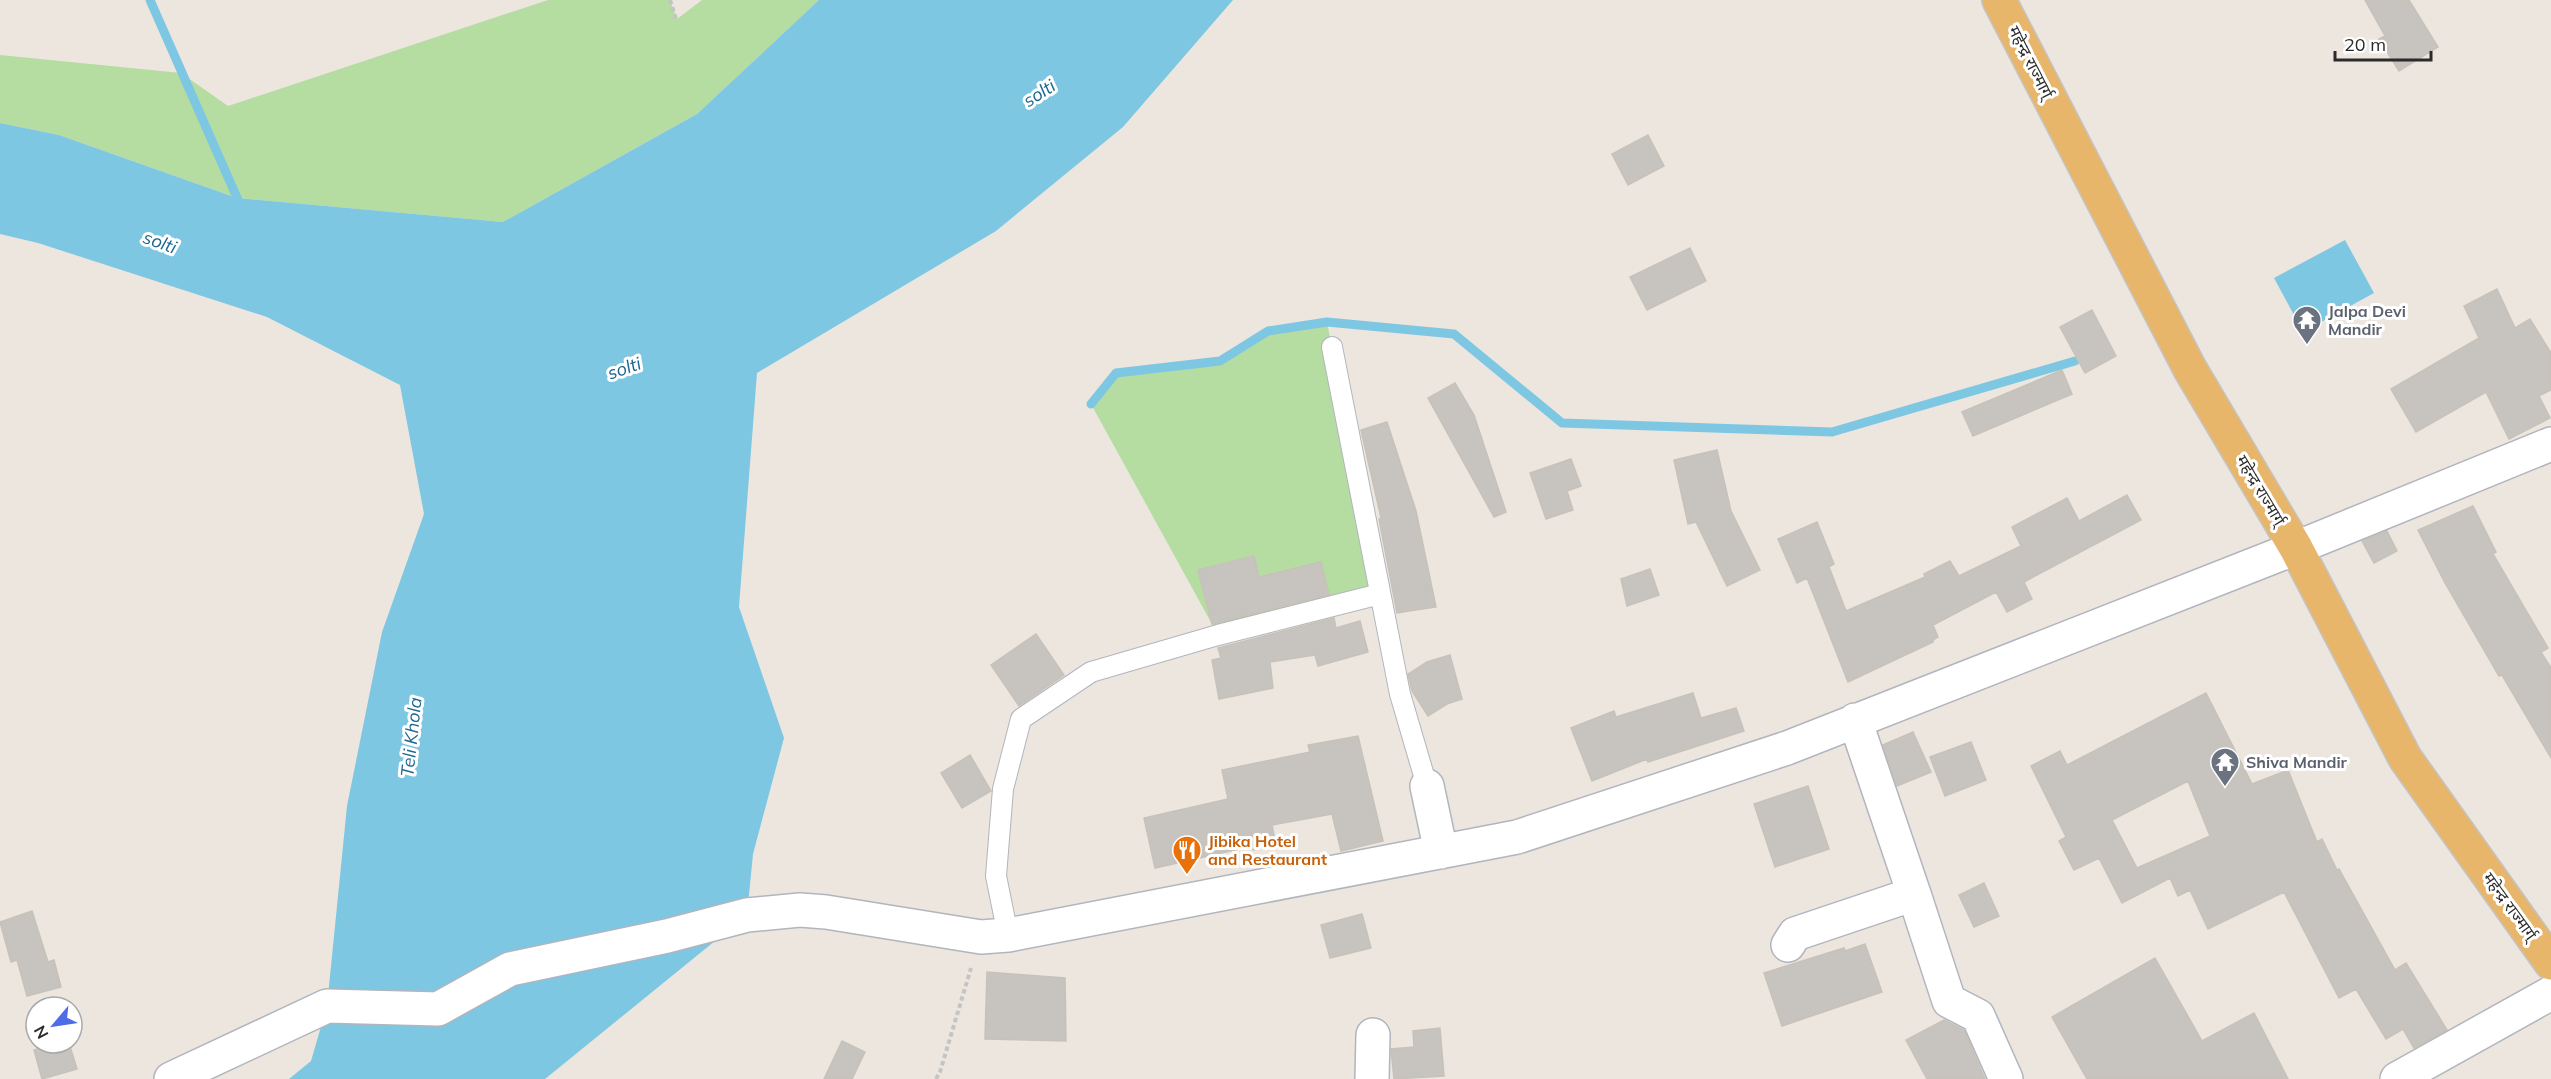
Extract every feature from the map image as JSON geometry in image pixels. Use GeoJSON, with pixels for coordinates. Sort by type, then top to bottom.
{"type":"FeatureCollection","features":[{"type":"Feature","properties":{"kind":"highway","name":"महेन्द्र राज्मार्ग्"},"geometry":{"type":"LineString","coordinates":[[1999,0],[2190,369],[2296,548],[2405,758],[2551,963]]}},
{"type":"Feature","properties":{"kind":"street"},"geometry":{"type":"LineString","coordinates":[[171,1079],[327,1006],[438,1009],[510,969],[667,936],[747,915],[800,910],[826,912],[994,936],[1517,837],[1787,748],[2296,548],[2551,444]]}},
{"type":"Feature","properties":{"kind":"street"},"geometry":{"type":"LineString","coordinates":[[1856,720],[1949,1001],[1978,1016],[2006,1079]]}},
{"type":"Feature","properties":{"kind":"street"},"geometry":{"type":"LineString","coordinates":[[1427,786],[1441,852]]}},
{"type":"Feature","properties":{"kind":"street"},"geometry":{"type":"LineString","coordinates":[[1788,945],[1795,934],[1914,894]]}},
{"type":"Feature","properties":{"kind":"street"},"geometry":{"type":"LineString","coordinates":[[2397,1079],[2551,993]]}},
{"type":"Feature","properties":{"kind":"street"},"geometry":{"type":"LineString","coordinates":[[1372,1079],[1373,1035]]}},
{"type":"Feature","properties":{"kind":"lane"},"geometry":{"type":"LineString","coordinates":[[1332,347],[1400,694],[1427,786]]}},
{"type":"Feature","properties":{"kind":"lane"},"geometry":{"type":"LineString","coordinates":[[994,936],[1003,789],[1022,719],[1091,672],[1218,635],[1380,594]]}},
{"type":"Feature","properties":{"kind":"path"},"geometry":{"type":"LineString","coordinates":[[670,0],[676,20]]}},
{"type":"Feature","properties":{"kind":"path"},"geometry":{"type":"LineString","coordinates":[[936,1079],[994,936]]}},
{"type":"Feature","properties":{"kind":"green space"},"geometry":{"type":"Polygon","coordinates":[[[548,0],[670,0],[677,19],[702,0],[819,0],[697,114],[503,222],[237,198],[59,135],[0,123],[0,55],[181,73],[228,106],[548,0]]]}},
{"type":"Feature","properties":{"kind":"green space"},"geometry":{"type":"Polygon","coordinates":[[[1327,322],[1380,594],[1218,635],[1091,404],[1116,373],[1220,361],[1268,331],[1327,322]]]}},
{"type":"Feature","properties":{"kind":"water"},"geometry":{"type":"Polygon","coordinates":[[[819,0],[1233,0],[1123,127],[996,231],[757,373],[739,607],[784,738],[753,854],[747,915],[545,1079],[289,1079],[311,1061],[327,1006],[347,806],[382,632],[424,514],[400,385],[267,317],[38,243],[0,234],[0,123],[59,135],[237,198],[503,222],[697,114],[819,0]]]}},
{"type":"Feature","properties":{"kind":"water"},"geometry":{"type":"Polygon","coordinates":[[[2345,240],[2374,293],[2303,332],[2274,278],[2345,240]]]}},
{"type":"Feature","properties":{"kind":"building"},"geometry":{"type":"Polygon","coordinates":[[[2365,0],[2409,0],[2438,47],[2399,71],[2379,39],[2385,36],[2365,0]]]}},
{"type":"Feature","properties":{"kind":"building"},"geometry":{"type":"Polygon","coordinates":[[[1648,135],[1664,166],[1628,185],[1612,154],[1648,135]]]}},
{"type":"Feature","properties":{"kind":"building"},"geometry":{"type":"Polygon","coordinates":[[[1690,248],[1706,281],[1647,310],[1630,277],[1690,248]]]}},
{"type":"Feature","properties":{"kind":"building"},"geometry":{"type":"Polygon","coordinates":[[[2497,289],[2515,328],[2530,319],[2551,353],[2551,390],[2539,396],[2550,418],[2509,439],[2486,392],[2416,432],[2391,389],[2479,338],[2464,306],[2497,289]]]}},
{"type":"Feature","properties":{"kind":"building"},"geometry":{"type":"Polygon","coordinates":[[[2092,310],[2116,356],[2085,373],[2060,327],[2092,310]]]}},
{"type":"Feature","properties":{"kind":"building"},"geometry":{"type":"Polygon","coordinates":[[[2062,370],[2072,394],[1973,436],[1962,412],[2062,370]]]}},
{"type":"Feature","properties":{"kind":"building"},"geometry":{"type":"Polygon","coordinates":[[[1455,383],[1474,415],[1506,512],[1494,517],[1428,398],[1455,383]]]}},
{"type":"Feature","properties":{"kind":"building"},"geometry":{"type":"Polygon","coordinates":[[[1387,422],[1416,511],[1436,607],[1397,613],[1379,519],[1381,518],[1361,430],[1387,422]]]}},
{"type":"Feature","properties":{"kind":"building"},"geometry":{"type":"Polygon","coordinates":[[[1717,450],[1731,511],[1760,570],[1727,586],[1696,522],[1688,524],[1674,460],[1717,450]]]}},
{"type":"Feature","properties":{"kind":"building"},"geometry":{"type":"Polygon","coordinates":[[[1571,459],[1581,486],[1567,491],[1573,510],[1546,519],[1530,473],[1571,459]]]}},
{"type":"Feature","properties":{"kind":"building"},"geometry":{"type":"Polygon","coordinates":[[[2127,495],[2141,520],[2024,582],[2032,599],[2007,612],[1996,592],[1933,625],[1938,637],[1933,642],[1848,682],[1807,578],[1797,583],[1778,539],[1817,522],[1834,564],[1829,567],[1846,611],[1925,577],[1924,574],[1950,561],[1959,576],[2021,546],[2012,527],[2067,498],[2079,521],[2127,495]]]}},
{"type":"Feature","properties":{"kind":"building"},"geometry":{"type":"Polygon","coordinates":[[[2473,506],[2496,552],[2493,554],[2548,648],[2541,652],[2551,668],[2551,758],[2502,675],[2499,676],[2445,583],[2418,530],[2473,506]]]}},
{"type":"Feature","properties":{"kind":"building"},"geometry":{"type":"Polygon","coordinates":[[[2387,531],[2397,551],[2374,563],[2362,541],[2387,531]]]}},
{"type":"Feature","properties":{"kind":"building"},"geometry":{"type":"Polygon","coordinates":[[[1254,556],[1259,577],[1321,562],[1329,595],[1212,624],[1198,570],[1254,556]]]}},
{"type":"Feature","properties":{"kind":"building"},"geometry":{"type":"Polygon","coordinates":[[[1650,569],[1659,595],[1627,606],[1621,579],[1650,569]]]}},
{"type":"Feature","properties":{"kind":"building"},"geometry":{"type":"Polygon","coordinates":[[[1334,618],[1336,628],[1360,621],[1368,652],[1318,666],[1315,655],[1270,662],[1273,688],[1219,699],[1212,660],[1221,658],[1218,648],[1334,618]]]}},
{"type":"Feature","properties":{"kind":"building"},"geometry":{"type":"Polygon","coordinates":[[[1036,634],[1064,675],[1019,706],[991,665],[1036,634]]]}},
{"type":"Feature","properties":{"kind":"building"},"geometry":{"type":"Polygon","coordinates":[[[1450,655],[1462,699],[1447,704],[1428,716],[1412,691],[1408,674],[1427,662],[1450,655]]]}},
{"type":"Feature","properties":{"kind":"building"},"geometry":{"type":"Polygon","coordinates":[[[1693,693],[1701,718],[1736,708],[1744,731],[1648,762],[1647,759],[1592,781],[1571,728],[1614,711],[1616,717],[1693,693]]]}},
{"type":"Feature","properties":{"kind":"building"},"geometry":{"type":"Polygon","coordinates":[[[2206,693],[2252,784],[2288,770],[2317,842],[2322,839],[2337,870],[2339,869],[2395,970],[2406,963],[2447,1030],[2414,1048],[2403,1029],[2386,1039],[2356,989],[2339,998],[2284,892],[2208,929],[2190,890],[2178,896],[2170,878],[2122,903],[2099,858],[2074,870],[2059,841],[2066,837],[2031,766],[2060,751],[2067,765],[2206,693]],[[2188,781],[2112,820],[2137,868],[2210,836],[2188,781]]]}},
{"type":"Feature","properties":{"kind":"building"},"geometry":{"type":"Polygon","coordinates":[[[1913,732],[1931,772],[1897,786],[1883,745],[1913,732]]]}},
{"type":"Feature","properties":{"kind":"building"},"geometry":{"type":"Polygon","coordinates":[[[1358,736],[1383,841],[1341,851],[1332,814],[1272,825],[1276,846],[1253,850],[1252,846],[1155,868],[1144,818],[1228,799],[1222,770],[1310,752],[1308,745],[1358,736]]]}},
{"type":"Feature","properties":{"kind":"building"},"geometry":{"type":"Polygon","coordinates":[[[1971,742],[1986,780],[1945,796],[1930,757],[1971,742]]]}},
{"type":"Feature","properties":{"kind":"building"},"geometry":{"type":"Polygon","coordinates":[[[970,755],[991,791],[962,808],[941,773],[970,755]]]}},
{"type":"Feature","properties":{"kind":"building"},"geometry":{"type":"Polygon","coordinates":[[[1808,786],[1829,849],[1775,867],[1754,804],[1808,786]]]}},
{"type":"Feature","properties":{"kind":"building"},"geometry":{"type":"Polygon","coordinates":[[[1984,883],[1999,916],[1974,927],[1959,895],[1984,883]]]}},
{"type":"Feature","properties":{"kind":"building"},"geometry":{"type":"Polygon","coordinates":[[[32,911],[48,962],[54,960],[61,987],[27,995],[17,960],[11,962],[0,922],[32,911]]]}},
{"type":"Feature","properties":{"kind":"building"},"geometry":{"type":"Polygon","coordinates":[[[1362,914],[1371,948],[1330,958],[1321,925],[1362,914]]]}},
{"type":"Feature","properties":{"kind":"building"},"geometry":{"type":"Polygon","coordinates":[[[1865,944],[1882,992],[1782,1026],[1764,973],[1844,948],[1845,951],[1865,944]]]}},
{"type":"Feature","properties":{"kind":"building"},"geometry":{"type":"Polygon","coordinates":[[[2155,958],[2202,1041],[2254,1013],[2288,1079],[2087,1079],[2052,1017],[2155,958]]]}},
{"type":"Feature","properties":{"kind":"building"},"geometry":{"type":"Polygon","coordinates":[[[987,972],[1065,978],[1066,1041],[985,1039],[987,972]]]}},
{"type":"Feature","properties":{"kind":"building"},"geometry":{"type":"Polygon","coordinates":[[[1944,1020],[1964,1030],[1985,1079],[1927,1079],[1906,1040],[1944,1020]]]}},
{"type":"Feature","properties":{"kind":"building"},"geometry":{"type":"Polygon","coordinates":[[[1440,1028],[1444,1076],[1394,1079],[1391,1049],[1414,1047],[1413,1031],[1440,1028]]]}},
{"type":"Feature","properties":{"kind":"building"},"geometry":{"type":"Polygon","coordinates":[[[842,1041],[865,1052],[852,1079],[824,1079],[842,1041]]]}},
{"type":"Feature","properties":{"kind":"building"},"geometry":{"type":"Polygon","coordinates":[[[35,1055],[73,1055],[77,1069],[42,1079],[35,1055]]]}},
{"type":"Feature","properties":{"kind":"waterway"},"geometry":{"type":"LineString","coordinates":[[150,0],[242,209]]}},
{"type":"Feature","properties":{"kind":"waterway"},"geometry":{"type":"LineString","coordinates":[[1091,404],[1116,373],[1220,361],[1268,331],[1327,322],[1454,334],[1562,423],[1832,432],[2075,361]]}},
{"type":"Feature","properties":{"kind":"place","name":"Jalpa Devi Mandir"},"geometry":{"type":"Point","coordinates":[2307,346]}},
{"type":"Feature","properties":{"kind":"place","name":"Shiva Mandir"},"geometry":{"type":"Point","coordinates":[2225,788]}},
{"type":"Feature","properties":{"kind":"place","name":"Jibika Hotel and Restaurant"},"geometry":{"type":"Point","coordinates":[1187,876]}},
{"type":"Feature","properties":{"kind":"water label","name":"solti"},"geometry":{"type":"Point","coordinates":[1039,93]}},
{"type":"Feature","properties":{"kind":"water label","name":"solti"},"geometry":{"type":"Point","coordinates":[160,242]}},
{"type":"Feature","properties":{"kind":"water label","name":"solti"},"geometry":{"type":"Point","coordinates":[624,368]}},
{"type":"Feature","properties":{"kind":"water label","name":"Teli Khola"},"geometry":{"type":"Point","coordinates":[411,737]}}]}
